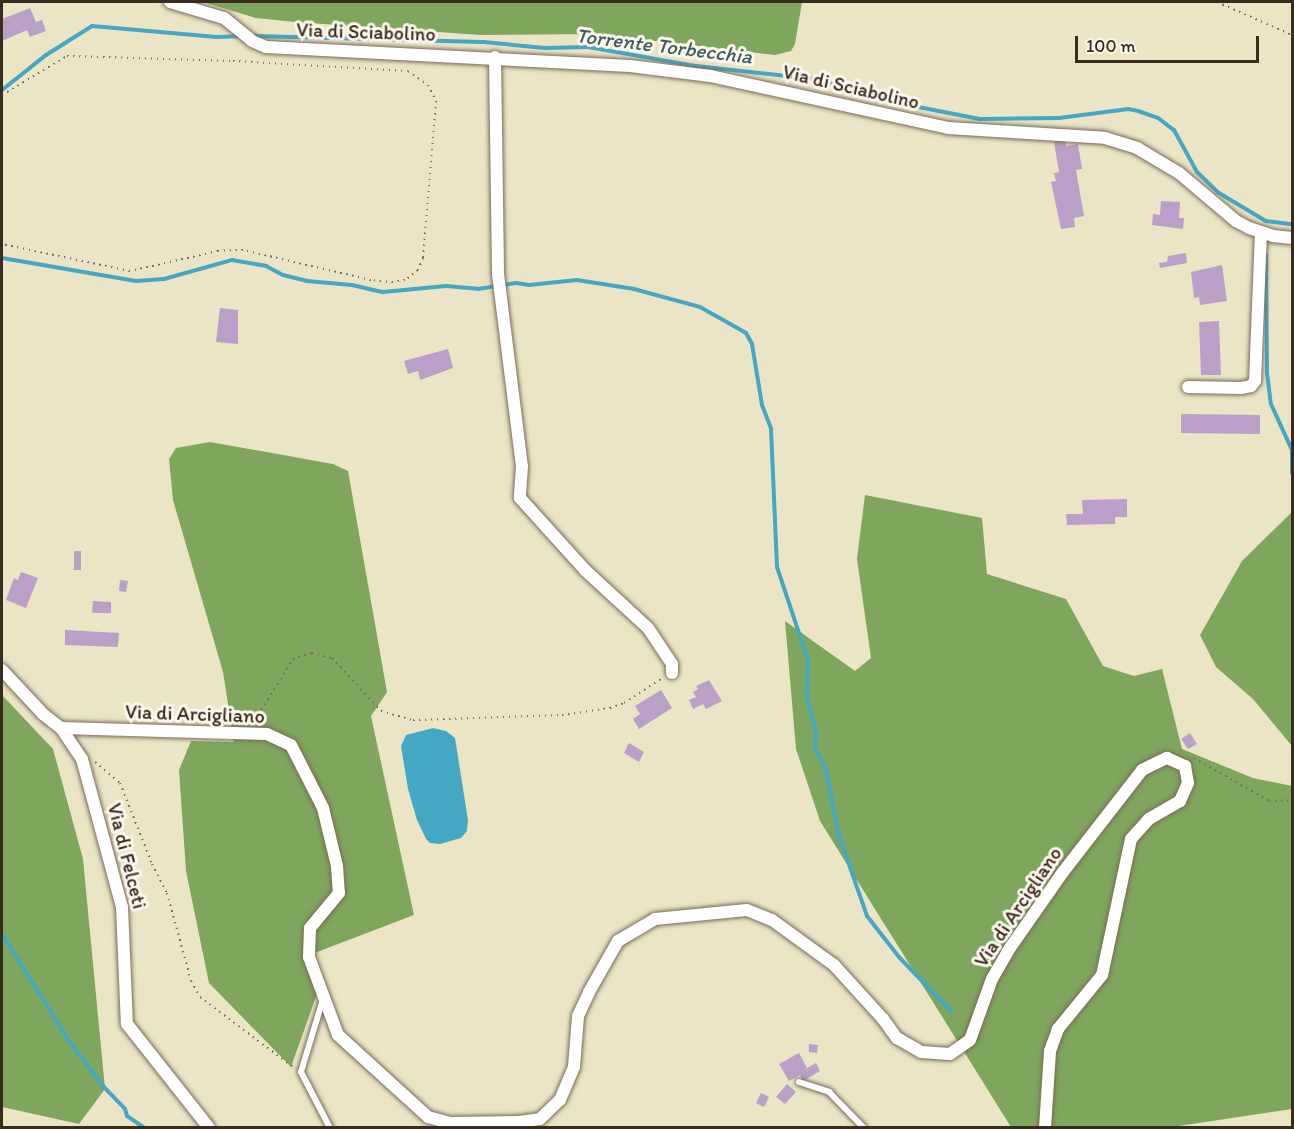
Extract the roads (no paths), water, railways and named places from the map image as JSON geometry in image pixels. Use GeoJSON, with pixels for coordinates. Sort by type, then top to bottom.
{"type":"FeatureCollection","features":[{"type":"Feature","properties":{"kind":"street","name":"Via di Sciabolino"},"geometry":{"type":"LineString","coordinates":[[170,2],[214,14],[252,40],[274,48],[495,57],[630,66],[710,76],[948,128],[1105,138],[1137,148],[1179,173],[1236,221],[1260,233],[1293,238]]}},
{"type":"Feature","properties":{"kind":"street"},"geometry":{"type":"LineString","coordinates":[[495,57],[498,274],[522,466],[520,498],[586,571],[648,628],[672,664],[672,673]]}},
{"type":"Feature","properties":{"kind":"street"},"geometry":{"type":"LineString","coordinates":[[1188,387],[1247,388],[1255,381],[1260,233]]}},
{"type":"Feature","properties":{"kind":"street","name":"Via di Felceti"},"geometry":{"type":"LineString","coordinates":[[2,670],[43,714],[61,728],[78,751],[120,900],[127,1024],[209,1128]]}},
{"type":"Feature","properties":{"kind":"street","name":"Via di Arcigliano"},"geometry":{"type":"LineString","coordinates":[[61,728],[267,734],[291,745],[322,808],[337,867],[339,892],[310,928],[309,957],[338,1035],[428,1117],[450,1123],[519,1122],[540,1119],[560,1100],[574,1067],[578,1016],[618,940],[655,919],[747,910],[772,920],[834,965],[883,1019],[897,1038],[921,1052],[950,1054],[970,1040],[992,979],[1010,948],[1063,872],[1143,770],[1167,758],[1185,766],[1188,783],[1180,801],[1149,819],[1131,840],[1102,975],[1058,1029],[1050,1051],[1045,1128]]}},
{"type":"Feature","properties":{"kind":"lane"},"geometry":{"type":"LineString","coordinates":[[324,996],[301,1072],[330,1128]]}},
{"type":"Feature","properties":{"kind":"lane"},"geometry":{"type":"LineString","coordinates":[[799,1082],[829,1092],[864,1128]]}},
{"type":"Feature","properties":{"kind":"water"},"geometry":{"type":"Polygon","coordinates":[[[433,728],[446,731],[455,738],[468,820],[467,831],[461,838],[440,844],[430,843],[426,839],[417,820],[408,789],[401,746],[406,735],[433,728]]]}},
{"type":"Feature","properties":{"kind":"waterway","name":"Torrente Torbecchia"},"geometry":{"type":"LineString","coordinates":[[2,90],[46,55],[92,26],[217,37],[240,36]]}},
{"type":"Feature","properties":{"kind":"waterway","name":"Torrente Torbecchia"},"geometry":{"type":"LineString","coordinates":[[251,36],[483,42],[545,48],[588,47],[696,66],[814,79],[908,105],[980,119],[1059,118],[1128,109],[1158,118],[1174,130],[1197,172],[1219,193],[1266,221],[1292,224]]}},
{"type":"Feature","properties":{"kind":"waterway"},"geometry":{"type":"LineString","coordinates":[[1266,255],[1267,373],[1271,404],[1292,450],[1292,473]]}},
{"type":"Feature","properties":{"kind":"waterway"},"geometry":{"type":"LineString","coordinates":[[2,258],[136,281],[164,279],[232,260],[266,266],[283,275],[307,281],[352,285],[383,292],[446,286],[478,289],[516,283],[529,285],[577,280],[634,289],[700,307],[746,333],[752,344],[762,405],[771,429],[777,567],[808,660],[807,697],[816,732],[815,748],[826,770],[838,833],[867,916],[899,957],[951,1011]]}},
{"type":"Feature","properties":{"kind":"waterway"},"geometry":{"type":"LineString","coordinates":[[2,934],[69,1041],[103,1086],[125,1109],[127,1116],[145,1128]]}}]}
